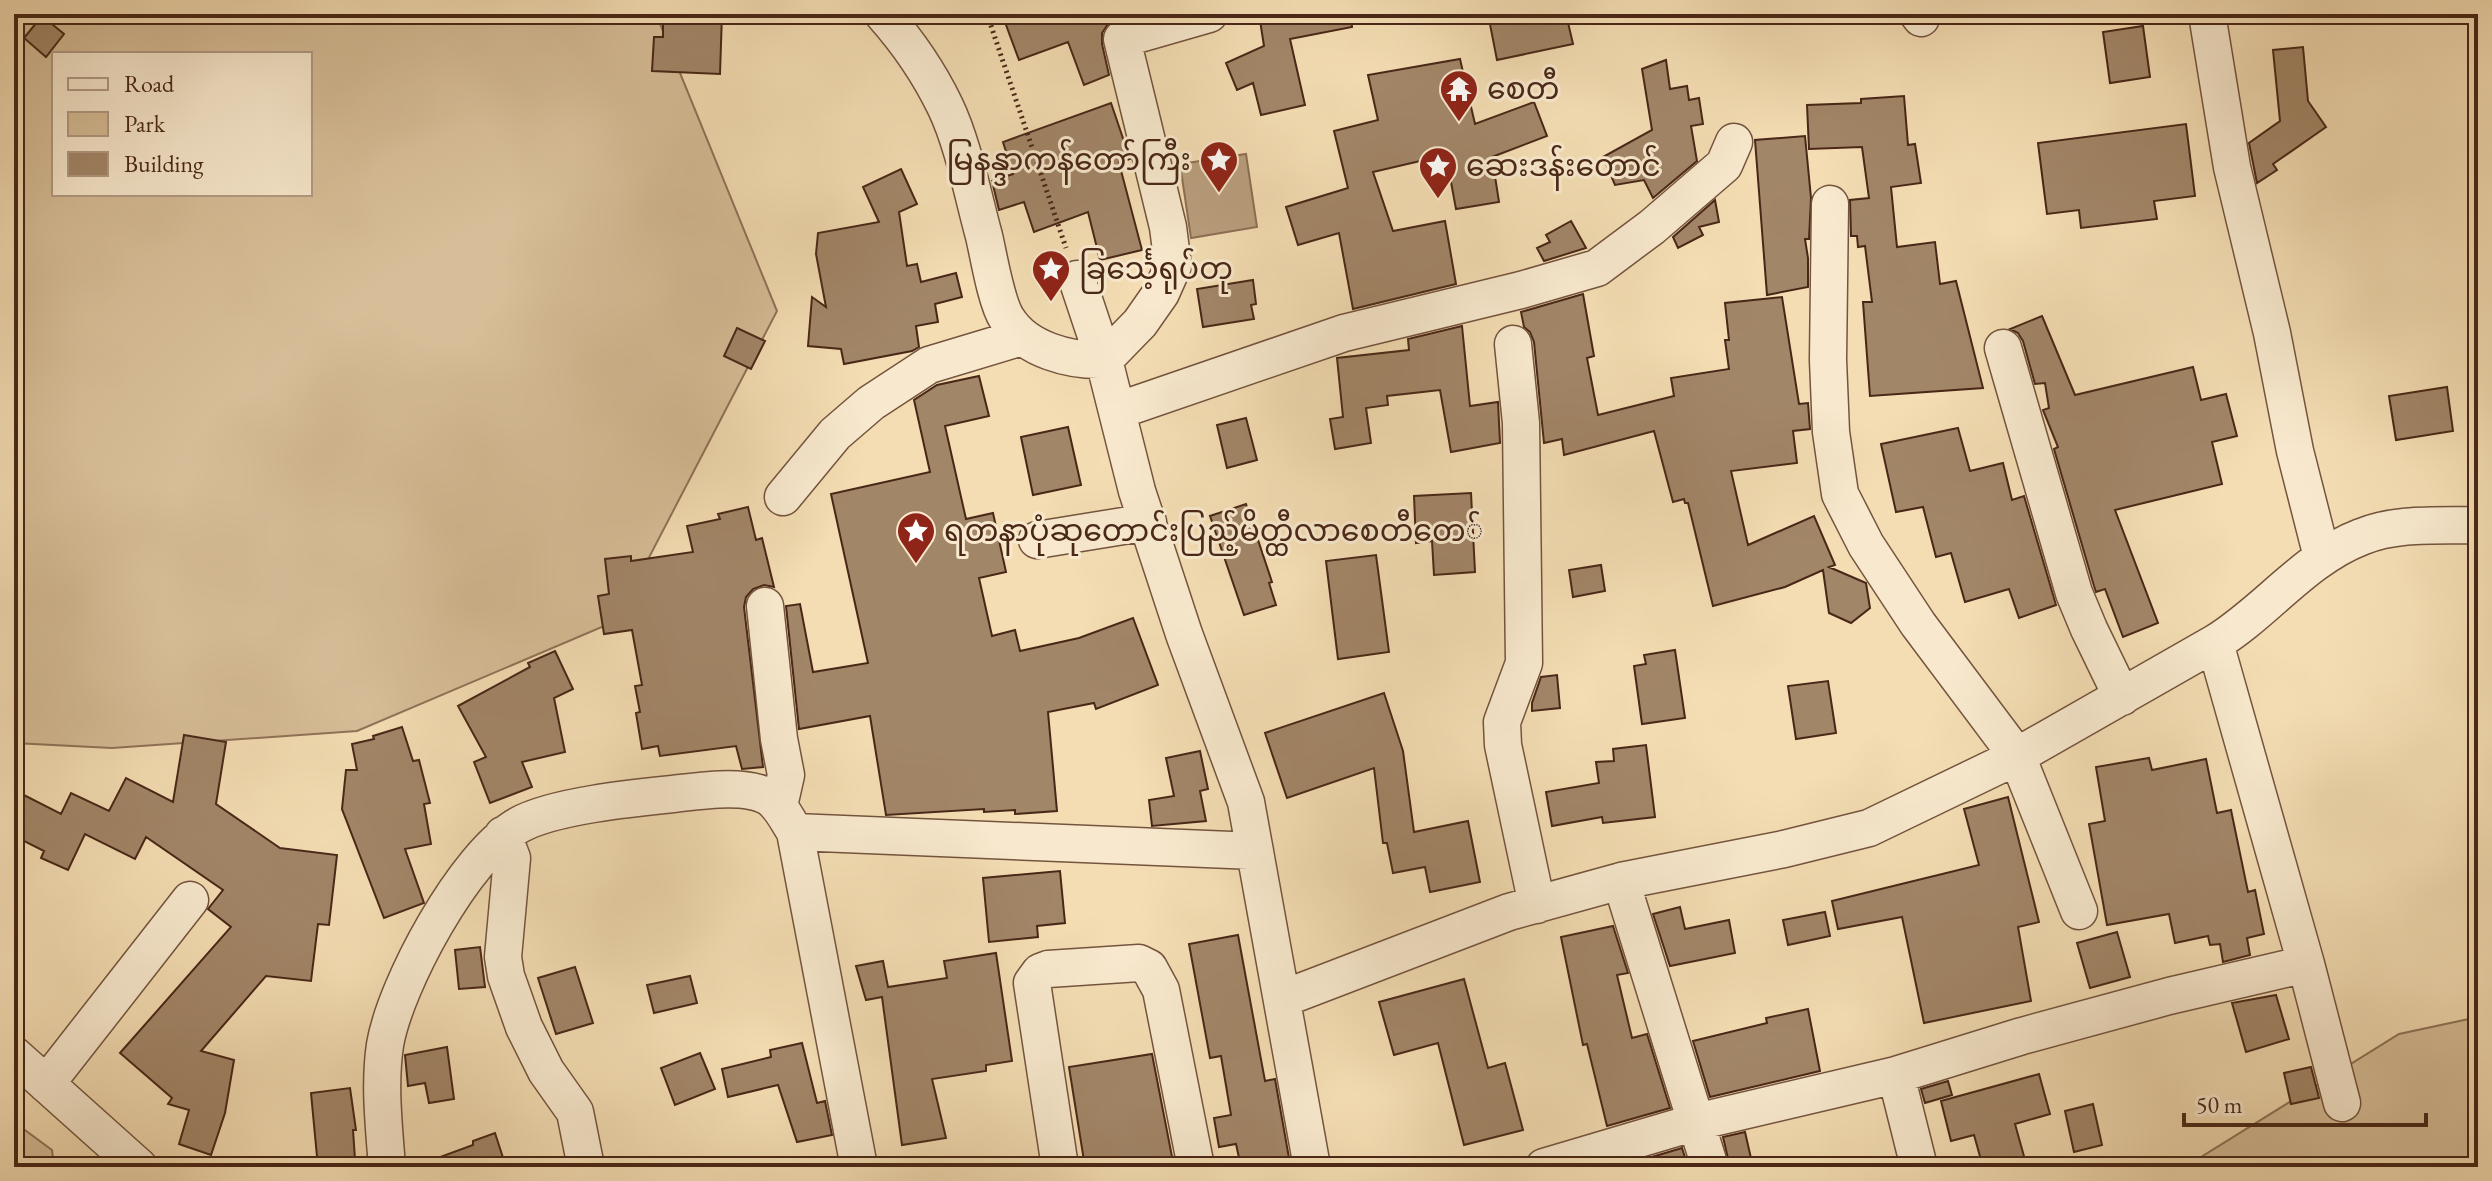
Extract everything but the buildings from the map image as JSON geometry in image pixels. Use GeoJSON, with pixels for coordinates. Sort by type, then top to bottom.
{"type":"FeatureCollection","features":[{"type":"Feature","properties":{"kind":"street"},"geometry":{"type":"LineString","coordinates":[[883,14],[918,59],[946,108],[1005,317],[1022,337],[1045,349],[1083,361],[1104,360],[1140,323],[1161,293],[1173,266],[1168,227],[1122,39],[1209,14]]}},
{"type":"Feature","properties":{"kind":"street"},"geometry":{"type":"LineString","coordinates":[[2207,14],[2232,167],[2272,333],[2295,451],[2322,557]]}},
{"type":"Feature","properties":{"kind":"street"},"geometry":{"type":"LineString","coordinates":[[1117,411],[1344,333],[1597,268],[1652,227],[1724,165],[1734,142]]}},
{"type":"Feature","properties":{"kind":"street"},"geometry":{"type":"LineString","coordinates":[[1830,204],[1828,360],[1831,432],[1840,494],[1866,545],[1918,624],[2017,756],[2079,911]]}},
{"type":"Feature","properties":{"kind":"street"},"geometry":{"type":"LineString","coordinates":[[1077,279],[1104,360],[1148,522],[1184,634],[1246,802],[1312,1167]]}},
{"type":"Feature","properties":{"kind":"street"},"geometry":{"type":"LineString","coordinates":[[783,497],[835,434],[871,403],[929,365],[1022,337]]}},
{"type":"Feature","properties":{"kind":"street"},"geometry":{"type":"LineString","coordinates":[[1513,344],[1521,423],[1524,663],[1502,722],[1503,745],[1537,905]]}},
{"type":"Feature","properties":{"kind":"street"},"geometry":{"type":"LineString","coordinates":[[2003,348],[2074,593],[2122,697]]}},
{"type":"Feature","properties":{"kind":"street"},"geometry":{"type":"LineString","coordinates":[[1037,540],[1148,522]]}},
{"type":"Feature","properties":{"kind":"street"},"geometry":{"type":"LineString","coordinates":[[1282,999],[1450,933],[1537,905],[1621,881],[1784,849],[1869,828],[2017,756],[2237,630],[2322,557],[2361,536],[2401,527],[2478,525]]}},
{"type":"Feature","properties":{"kind":"street"},"geometry":{"type":"LineString","coordinates":[[765,606],[779,739],[786,775],[787,819],[859,1167]]}},
{"type":"Feature","properties":{"kind":"street"},"geometry":{"type":"LineString","coordinates":[[2215,643],[2342,1103]]}},
{"type":"Feature","properties":{"kind":"street"},"geometry":{"type":"LineString","coordinates":[[387,1167],[383,1080],[385,1047],[407,976],[469,873],[503,835],[520,824],[558,811],[704,790],[759,793],[770,798],[787,819],[1255,851]]}},
{"type":"Feature","properties":{"kind":"street"},"geometry":{"type":"LineString","coordinates":[[503,835],[512,858],[503,957],[506,976],[524,1027],[546,1071],[575,1112],[586,1167]]}},
{"type":"Feature","properties":{"kind":"street"},"geometry":{"type":"LineString","coordinates":[[1621,881],[1710,1167]]}},
{"type":"Feature","properties":{"kind":"street"},"geometry":{"type":"LineString","coordinates":[[46,1084],[190,900]]}},
{"type":"Feature","properties":{"kind":"street"},"geometry":{"type":"LineString","coordinates":[[1060,1167],[1032,983],[1040,972],[1048,969],[1139,963],[1149,968],[1161,990],[1196,1167]]}},
{"type":"Feature","properties":{"kind":"street"},"geometry":{"type":"LineString","coordinates":[[1544,1167],[1696,1122],[1896,1075],[2022,1036],[2169,996],[2306,964]]}},
{"type":"Feature","properties":{"kind":"street"},"geometry":{"type":"LineString","coordinates":[[14,1055],[139,1167]]}},
{"type":"Feature","properties":{"kind":"street"},"geometry":{"type":"LineString","coordinates":[[1896,1075],[1919,1167]]}},
{"type":"Feature","properties":{"kind":"path"},"geometry":{"type":"LineString","coordinates":[[987,14],[1077,279]]}},
{"type":"Feature","properties":{"kind":"green space"},"geometry":{"type":"Polygon","coordinates":[[[14,14],[656,14],[777,311],[616,621],[357,731],[112,748],[14,743],[14,14]]]}},
{"type":"Feature","properties":{"kind":"green space"},"geometry":{"type":"Polygon","coordinates":[[[2478,1017],[2478,1167],[2185,1167],[2399,1034],[2478,1017]]]}},
{"type":"Feature","properties":{"kind":"green space"},"geometry":{"type":"Polygon","coordinates":[[[14,1122],[52,1150],[54,1167],[14,1167],[14,1122]]]}},
{"type":"Feature","properties":{"kind":"shaded area","name":"မြနန္ဒာကန်တော်ကြီး"},"geometry":{"type":"Polygon","coordinates":[[[1246,154],[1257,227],[1191,238],[1180,164],[1246,154]]]}},
{"type":"Feature","properties":{"kind":"place","name":"စေတီ"},"geometry":{"type":"Point","coordinates":[1459,123]}},
{"type":"Feature","properties":{"kind":"place","name":"မြနန္ဒာကန်တော်ကြီး"},"geometry":{"type":"Point","coordinates":[1219,194]}},
{"type":"Feature","properties":{"kind":"place","name":"ဆေးဒန်းတောင်"},"geometry":{"type":"Point","coordinates":[1438,200]}},
{"type":"Feature","properties":{"kind":"place","name":"ခြင်္သေ့ရုပ်တု"},"geometry":{"type":"Point","coordinates":[1051,303]}},
{"type":"Feature","properties":{"kind":"place","name":"ရတနာပုံဆုတောင်းပြည့်မိတ္ထီလာစေတီတေ်"},"geometry":{"type":"Point","coordinates":[916,565]}}]}
